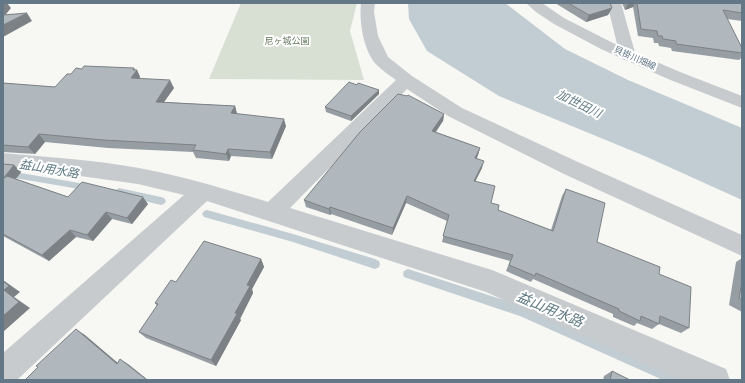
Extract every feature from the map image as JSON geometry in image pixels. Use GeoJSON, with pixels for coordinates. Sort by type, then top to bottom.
{"type":"FeatureCollection","features":[{"type":"Feature","properties":{"kind":"street"},"geometry":{"type":"LineString","coordinates":[[368,3],[367,12],[370,36],[381,60],[406,80],[455,112],[571,168],[742,246]]}},
{"type":"Feature","properties":{"kind":"street","name":"貝掛川畑線"},"geometry":{"type":"LineString","coordinates":[[533,3],[548,16],[628,56],[742,102]]}},
{"type":"Feature","properties":{"kind":"street"},"geometry":{"type":"LineString","coordinates":[[614,3],[628,56]]}},
{"type":"Feature","properties":{"kind":"street"},"geometry":{"type":"LineString","coordinates":[[272,212],[406,80]]}},
{"type":"Feature","properties":{"kind":"street"},"geometry":{"type":"LineString","coordinates":[[3,161],[138,176],[204,191],[492,282],[715,380]]}},
{"type":"Feature","properties":{"kind":"street"},"geometry":{"type":"LineString","coordinates":[[3,373],[204,191]]}},
{"type":"Feature","properties":{"kind":"green space","name":"尼ヶ城公園"},"geometry":{"type":"Polygon","coordinates":[[[241,3],[357,3],[350,31],[364,80],[209,79],[241,3]]]}},
{"type":"Feature","properties":{"kind":"water","name":"加世田川"},"geometry":{"type":"Polygon","coordinates":[[[408,3],[505,3],[565,49],[628,80],[742,128],[742,200],[647,157],[499,96],[427,51],[409,19],[408,3]]]}},
{"type":"Feature","properties":{"kind":"building"},"geometry":{"type":"Polygon","coordinates":[[[568,3],[610,3],[612,8],[589,15],[568,3]]]}},
{"type":"Feature","properties":{"kind":"building"},"geometry":{"type":"Polygon","coordinates":[[[637,3],[742,3],[742,13],[723,10],[742,48],[742,53],[676,44],[676,41],[663,39],[662,36],[658,36],[657,31],[641,29],[637,3]]]}},
{"type":"Feature","properties":{"kind":"building"},"geometry":{"type":"Polygon","coordinates":[[[27,13],[3,25],[3,15],[27,13]]]}},
{"type":"Feature","properties":{"kind":"building"},"geometry":{"type":"Polygon","coordinates":[[[84,66],[134,68],[133,70],[137,70],[131,78],[170,80],[156,102],[235,106],[231,113],[284,119],[270,152],[228,149],[226,154],[193,150],[196,145],[103,140],[39,134],[28,147],[3,145],[3,83],[55,87],[67,74],[71,74],[76,68],[82,69],[84,66]]]}},
{"type":"Feature","properties":{"kind":"building"},"geometry":{"type":"Polygon","coordinates":[[[349,82],[357,85],[358,83],[379,90],[351,116],[325,107],[349,82]]]}},
{"type":"Feature","properties":{"kind":"building"},"geometry":{"type":"Polygon","coordinates":[[[398,94],[408,95],[444,114],[432,131],[480,148],[475,158],[484,161],[474,181],[495,186],[491,203],[499,205],[498,210],[553,231],[566,189],[605,203],[597,242],[660,267],[659,274],[691,287],[689,328],[660,316],[659,324],[641,316],[640,321],[619,311],[619,309],[536,273],[535,276],[509,265],[513,255],[443,236],[449,215],[407,196],[393,228],[304,200],[360,132],[398,94]]]}},
{"type":"Feature","properties":{"kind":"building"},"geometry":{"type":"Polygon","coordinates":[[[3,164],[14,165],[3,179],[3,164]]]}},
{"type":"Feature","properties":{"kind":"building"},"geometry":{"type":"Polygon","coordinates":[[[7,176],[68,197],[82,182],[143,197],[127,218],[106,212],[87,235],[70,230],[42,255],[3,234],[3,179],[7,176]]]}},
{"type":"Feature","properties":{"kind":"building"},"geometry":{"type":"Polygon","coordinates":[[[204,241],[261,259],[247,285],[250,286],[235,313],[237,314],[211,360],[139,332],[158,304],[155,303],[171,280],[176,282],[204,241]]]}},
{"type":"Feature","properties":{"kind":"building"},"geometry":{"type":"Polygon","coordinates":[[[3,281],[9,286],[4,290],[19,302],[3,316],[3,281]]]}},
{"type":"Feature","properties":{"kind":"building"},"geometry":{"type":"Polygon","coordinates":[[[742,282],[742,300],[739,298],[742,282]]]}},
{"type":"Feature","properties":{"kind":"building"},"geometry":{"type":"Polygon","coordinates":[[[76,329],[117,364],[120,359],[147,380],[25,380],[38,367],[36,366],[76,329]]]}},
{"type":"Feature","properties":{"kind":"building"},"geometry":{"type":"Polygon","coordinates":[[[612,371],[630,380],[610,380],[612,371]]]}},
{"type":"Feature","properties":{"kind":"waterway","name":"益山用水路"},"geometry":{"type":"LineString","coordinates":[[3,173],[91,188]]}},
{"type":"Feature","properties":{"kind":"waterway","name":"益山用水路"},"geometry":{"type":"LineString","coordinates":[[119,192],[161,201]]}},
{"type":"Feature","properties":{"kind":"waterway","name":"益山用水路"},"geometry":{"type":"LineString","coordinates":[[207,214],[293,238],[375,264]]}},
{"type":"Feature","properties":{"kind":"waterway","name":"益山用水路"},"geometry":{"type":"LineString","coordinates":[[408,274],[522,311],[677,380]]}}]}
